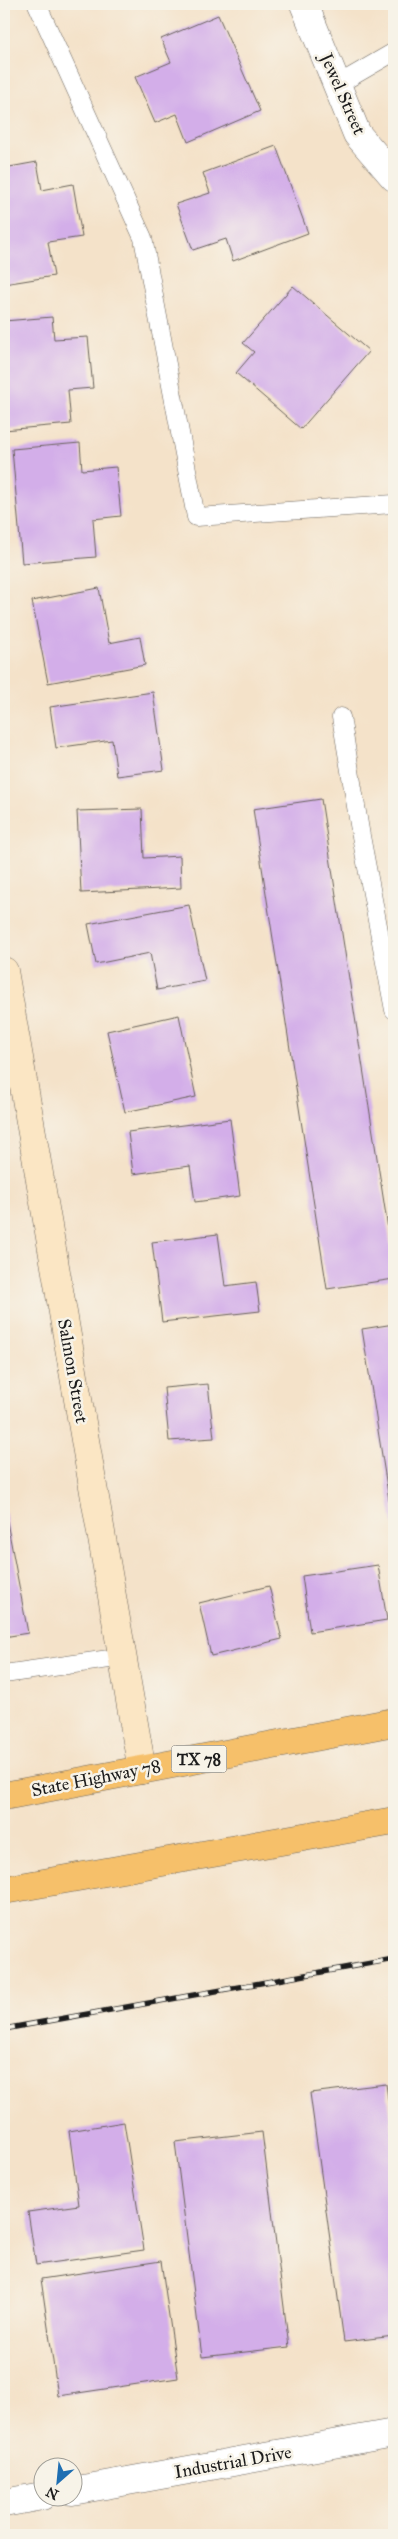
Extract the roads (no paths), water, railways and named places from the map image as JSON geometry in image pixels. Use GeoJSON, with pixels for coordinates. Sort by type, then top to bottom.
{"type":"FeatureCollection","features":[{"type":"Feature","properties":{"kind":"main road","name":"State Highway 78"},"geometry":{"type":"LineString","coordinates":[[4,1796],[394,1722]]}},
{"type":"Feature","properties":{"kind":"main road"},"geometry":{"type":"LineString","coordinates":[[4,1890],[394,1821]]}},
{"type":"Feature","properties":{"kind":"street","name":"Jewel Street"},"geometry":{"type":"LineString","coordinates":[[304,4],[357,134],[394,177]]}},
{"type":"Feature","properties":{"kind":"street","name":"Salmon Street"},"geometry":{"type":"LineString","coordinates":[[4,972],[142,1770]]}},
{"type":"Feature","properties":{"kind":"street","name":"Industrial Drive"},"geometry":{"type":"LineString","coordinates":[[82,2489],[394,2433]]}},
{"type":"Feature","properties":{"kind":"street"},"geometry":{"type":"LineString","coordinates":[[4,2504],[32,2498]]}},
{"type":"Feature","properties":{"kind":"lane"},"geometry":{"type":"LineString","coordinates":[[37,4],[143,238],[196,517],[394,504]]}},
{"type":"Feature","properties":{"kind":"lane"},"geometry":{"type":"LineString","coordinates":[[337,85],[394,52]]}},
{"type":"Feature","properties":{"kind":"lane"},"geometry":{"type":"LineString","coordinates":[[342,717],[361,836],[394,1010]]}},
{"type":"Feature","properties":{"kind":"lane"},"geometry":{"type":"LineString","coordinates":[[4,1674],[123,1657]]}},
{"type":"Feature","properties":{"kind":"railway"},"geometry":{"type":"LineString","coordinates":[[4,2029],[394,1959]]}}]}
